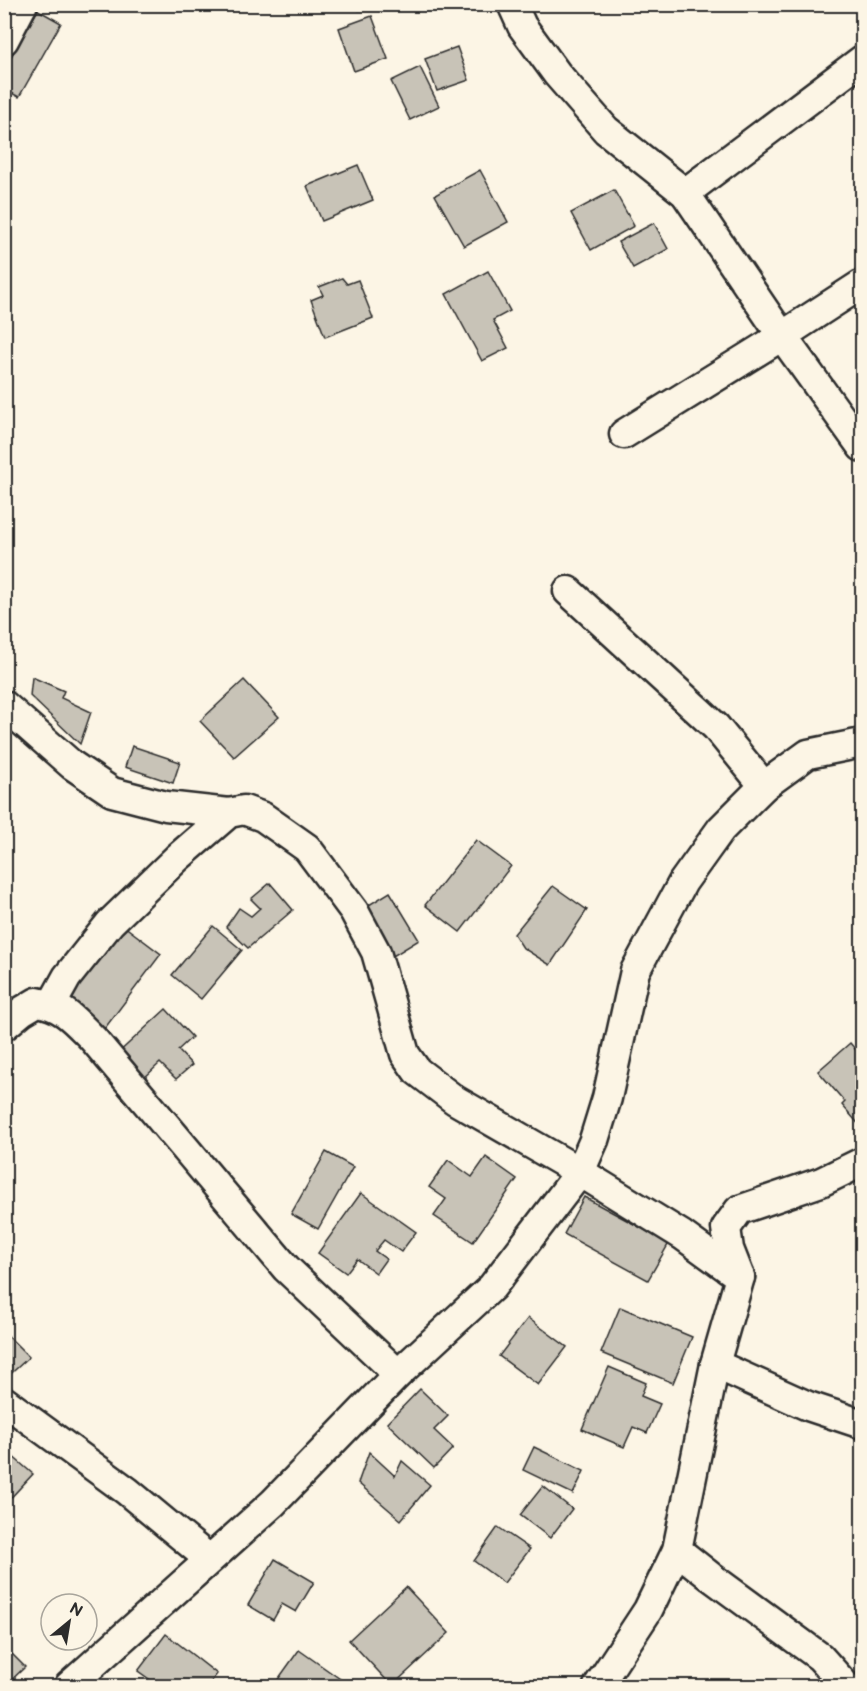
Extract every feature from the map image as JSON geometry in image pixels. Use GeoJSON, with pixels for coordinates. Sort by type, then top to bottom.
{"type":"FeatureCollection","features":[{"type":"Feature","properties":{"kind":"street"},"geometry":{"type":"LineString","coordinates":[[4,40],[23,4]]}},
{"type":"Feature","properties":{"kind":"street"},"geometry":{"type":"LineString","coordinates":[[512,4],[522,26],[557,74],[606,130],[685,193],[782,336],[862,447]]}},
{"type":"Feature","properties":{"kind":"street"},"geometry":{"type":"LineString","coordinates":[[685,193],[862,60]]}},
{"type":"Feature","properties":{"kind":"street"},"geometry":{"type":"LineString","coordinates":[[624,434],[862,284]]}},
{"type":"Feature","properties":{"kind":"street"},"geometry":{"type":"LineString","coordinates":[[568,591],[716,727],[764,786]]}},
{"type":"Feature","properties":{"kind":"street"},"geometry":{"type":"LineString","coordinates":[[4,705],[72,765],[112,792],[166,806],[229,813],[244,810],[263,817],[307,848],[354,910],[376,952],[405,1054],[417,1071],[455,1100],[580,1172],[682,1235],[740,1277]]}},
{"type":"Feature","properties":{"kind":"street"},"geometry":{"type":"LineString","coordinates":[[69,1686],[273,1503],[398,1374],[492,1287],[580,1172],[594,1140],[607,1098],[635,971],[683,882],[721,829],[764,786],[808,754],[862,743]]}},
{"type":"Feature","properties":{"kind":"street"},"geometry":{"type":"LineString","coordinates":[[52,1004],[67,977],[110,923],[177,858],[229,813]]}},
{"type":"Feature","properties":{"kind":"street"},"geometry":{"type":"LineString","coordinates":[[4,1026],[37,1002],[52,1004],[71,1017],[94,1040],[286,1268],[398,1374]]}},
{"type":"Feature","properties":{"kind":"street"},"geometry":{"type":"LineString","coordinates":[[598,1686],[648,1610],[677,1550],[715,1364],[740,1277],[729,1249],[726,1228],[739,1210],[820,1182],[862,1162]]}},
{"type":"Feature","properties":{"kind":"street"},"geometry":{"type":"LineString","coordinates":[[715,1364],[808,1406],[862,1424]]}},
{"type":"Feature","properties":{"kind":"street"},"geometry":{"type":"LineString","coordinates":[[4,1401],[127,1491],[209,1560]]}},
{"type":"Feature","properties":{"kind":"street"},"geometry":{"type":"LineString","coordinates":[[677,1550],[820,1657],[846,1686]]}},
{"type":"Feature","properties":{"kind":"building"},"geometry":{"type":"Polygon","coordinates":[[[358,4],[388,4],[359,10],[358,4]]]}},
{"type":"Feature","properties":{"kind":"building"},"geometry":{"type":"Polygon","coordinates":[[[38,10],[61,23],[19,97],[4,89],[4,69],[38,10]]]}},
{"type":"Feature","properties":{"kind":"building"},"geometry":{"type":"Polygon","coordinates":[[[372,16],[388,59],[354,71],[339,28],[372,16]]]}},
{"type":"Feature","properties":{"kind":"building"},"geometry":{"type":"Polygon","coordinates":[[[457,47],[469,80],[437,91],[425,59],[457,47]]]}},
{"type":"Feature","properties":{"kind":"building"},"geometry":{"type":"Polygon","coordinates":[[[420,67],[439,106],[410,120],[391,81],[420,67]]]}},
{"type":"Feature","properties":{"kind":"building"},"geometry":{"type":"Polygon","coordinates":[[[358,165],[373,200],[322,221],[307,186],[358,165]]]}},
{"type":"Feature","properties":{"kind":"building"},"geometry":{"type":"Polygon","coordinates":[[[480,170],[508,222],[464,246],[435,195],[480,170]]]}},
{"type":"Feature","properties":{"kind":"building"},"geometry":{"type":"Polygon","coordinates":[[[614,190],[634,226],[591,250],[571,213],[614,190]]]}},
{"type":"Feature","properties":{"kind":"building"},"geometry":{"type":"Polygon","coordinates":[[[654,223],[668,249],[633,268],[618,242],[654,223]]]}},
{"type":"Feature","properties":{"kind":"building"},"geometry":{"type":"Polygon","coordinates":[[[488,271],[510,311],[493,320],[508,348],[482,361],[446,294],[488,271]]]}},
{"type":"Feature","properties":{"kind":"building"},"geometry":{"type":"Polygon","coordinates":[[[342,278],[347,284],[358,280],[373,318],[325,337],[311,300],[323,295],[319,287],[342,278]]]}},
{"type":"Feature","properties":{"kind":"building"},"geometry":{"type":"Polygon","coordinates":[[[32,677],[64,691],[61,698],[91,712],[80,744],[30,696],[32,677]]]}},
{"type":"Feature","properties":{"kind":"building"},"geometry":{"type":"Polygon","coordinates":[[[244,680],[279,717],[234,757],[200,721],[244,680]]]}},
{"type":"Feature","properties":{"kind":"building"},"geometry":{"type":"Polygon","coordinates":[[[132,746],[180,762],[173,783],[125,767],[132,746]]]}},
{"type":"Feature","properties":{"kind":"building"},"geometry":{"type":"Polygon","coordinates":[[[476,840],[511,866],[460,932],[425,905],[476,840]]]}},
{"type":"Feature","properties":{"kind":"building"},"geometry":{"type":"Polygon","coordinates":[[[270,883],[293,910],[248,948],[226,927],[239,908],[251,916],[260,908],[251,899],[270,883]]]}},
{"type":"Feature","properties":{"kind":"building"},"geometry":{"type":"Polygon","coordinates":[[[553,886],[587,910],[550,965],[523,948],[514,934],[553,886]]]}},
{"type":"Feature","properties":{"kind":"building"},"geometry":{"type":"Polygon","coordinates":[[[390,892],[419,940],[393,956],[364,908],[390,892]]]}},
{"type":"Feature","properties":{"kind":"building"},"geometry":{"type":"Polygon","coordinates":[[[124,926],[161,954],[102,1032],[65,1003],[124,926]]]}},
{"type":"Feature","properties":{"kind":"building"},"geometry":{"type":"Polygon","coordinates":[[[213,926],[242,950],[201,999],[172,975],[213,926]]]}},
{"type":"Feature","properties":{"kind":"building"},"geometry":{"type":"Polygon","coordinates":[[[166,1009],[192,1037],[178,1050],[192,1065],[176,1079],[160,1063],[141,1081],[116,1055],[166,1009]]]}},
{"type":"Feature","properties":{"kind":"building"},"geometry":{"type":"Polygon","coordinates":[[[850,1043],[862,1057],[862,1128],[842,1105],[845,1102],[818,1071],[850,1043]]]}},
{"type":"Feature","properties":{"kind":"building"},"geometry":{"type":"Polygon","coordinates":[[[326,1152],[353,1167],[318,1229],[291,1214],[326,1152]]]}},
{"type":"Feature","properties":{"kind":"building"},"geometry":{"type":"Polygon","coordinates":[[[486,1157],[517,1179],[473,1242],[434,1216],[446,1199],[429,1187],[448,1160],[472,1177],[486,1157]]]}},
{"type":"Feature","properties":{"kind":"building"},"geometry":{"type":"Polygon","coordinates":[[[361,1193],[416,1232],[401,1252],[384,1240],[375,1251],[386,1259],[376,1273],[357,1259],[346,1273],[318,1253],[361,1193]]]}},
{"type":"Feature","properties":{"kind":"building"},"geometry":{"type":"Polygon","coordinates":[[[584,1197],[669,1243],[648,1280],[564,1234],[584,1197]]]}},
{"type":"Feature","properties":{"kind":"building"},"geometry":{"type":"Polygon","coordinates":[[[620,1307],[692,1337],[673,1383],[601,1353],[620,1307]]]}},
{"type":"Feature","properties":{"kind":"building"},"geometry":{"type":"Polygon","coordinates":[[[528,1318],[567,1347],[538,1385],[499,1356],[528,1318]]]}},
{"type":"Feature","properties":{"kind":"building"},"geometry":{"type":"Polygon","coordinates":[[[4,1332],[29,1357],[4,1380],[4,1332]]]}},
{"type":"Feature","properties":{"kind":"building"},"geometry":{"type":"Polygon","coordinates":[[[609,1367],[646,1383],[641,1396],[660,1404],[647,1433],[633,1427],[624,1447],[582,1429],[609,1367]]]}},
{"type":"Feature","properties":{"kind":"building"},"geometry":{"type":"Polygon","coordinates":[[[420,1389],[448,1416],[434,1430],[453,1448],[434,1468],[387,1423],[420,1389]]]}},
{"type":"Feature","properties":{"kind":"building"},"geometry":{"type":"Polygon","coordinates":[[[534,1447],[584,1471],[573,1494],[523,1470],[534,1447]]]}},
{"type":"Feature","properties":{"kind":"building"},"geometry":{"type":"Polygon","coordinates":[[[4,1449],[33,1474],[4,1505],[4,1449]]]}},
{"type":"Feature","properties":{"kind":"building"},"geometry":{"type":"Polygon","coordinates":[[[369,1452],[395,1476],[402,1461],[430,1485],[401,1520],[358,1483],[369,1452]]]}},
{"type":"Feature","properties":{"kind":"building"},"geometry":{"type":"Polygon","coordinates":[[[543,1486],[572,1509],[550,1538],[520,1515],[543,1486]]]}},
{"type":"Feature","properties":{"kind":"building"},"geometry":{"type":"Polygon","coordinates":[[[498,1527],[530,1549],[504,1583],[474,1561],[498,1527]]]}},
{"type":"Feature","properties":{"kind":"building"},"geometry":{"type":"Polygon","coordinates":[[[275,1559],[314,1582],[296,1612],[282,1604],[273,1620],[248,1605],[275,1559]]]}},
{"type":"Feature","properties":{"kind":"building"},"geometry":{"type":"Polygon","coordinates":[[[406,1587],[449,1633],[392,1686],[349,1640],[406,1587]]]}},
{"type":"Feature","properties":{"kind":"building"},"geometry":{"type":"Polygon","coordinates":[[[166,1634],[217,1674],[208,1686],[159,1686],[138,1671],[166,1634]]]}},
{"type":"Feature","properties":{"kind":"building"},"geometry":{"type":"Polygon","coordinates":[[[4,1646],[25,1667],[5,1686],[4,1686],[4,1646]]]}},
{"type":"Feature","properties":{"kind":"building"},"geometry":{"type":"Polygon","coordinates":[[[299,1650],[350,1686],[274,1685],[299,1650]]]}}]}
